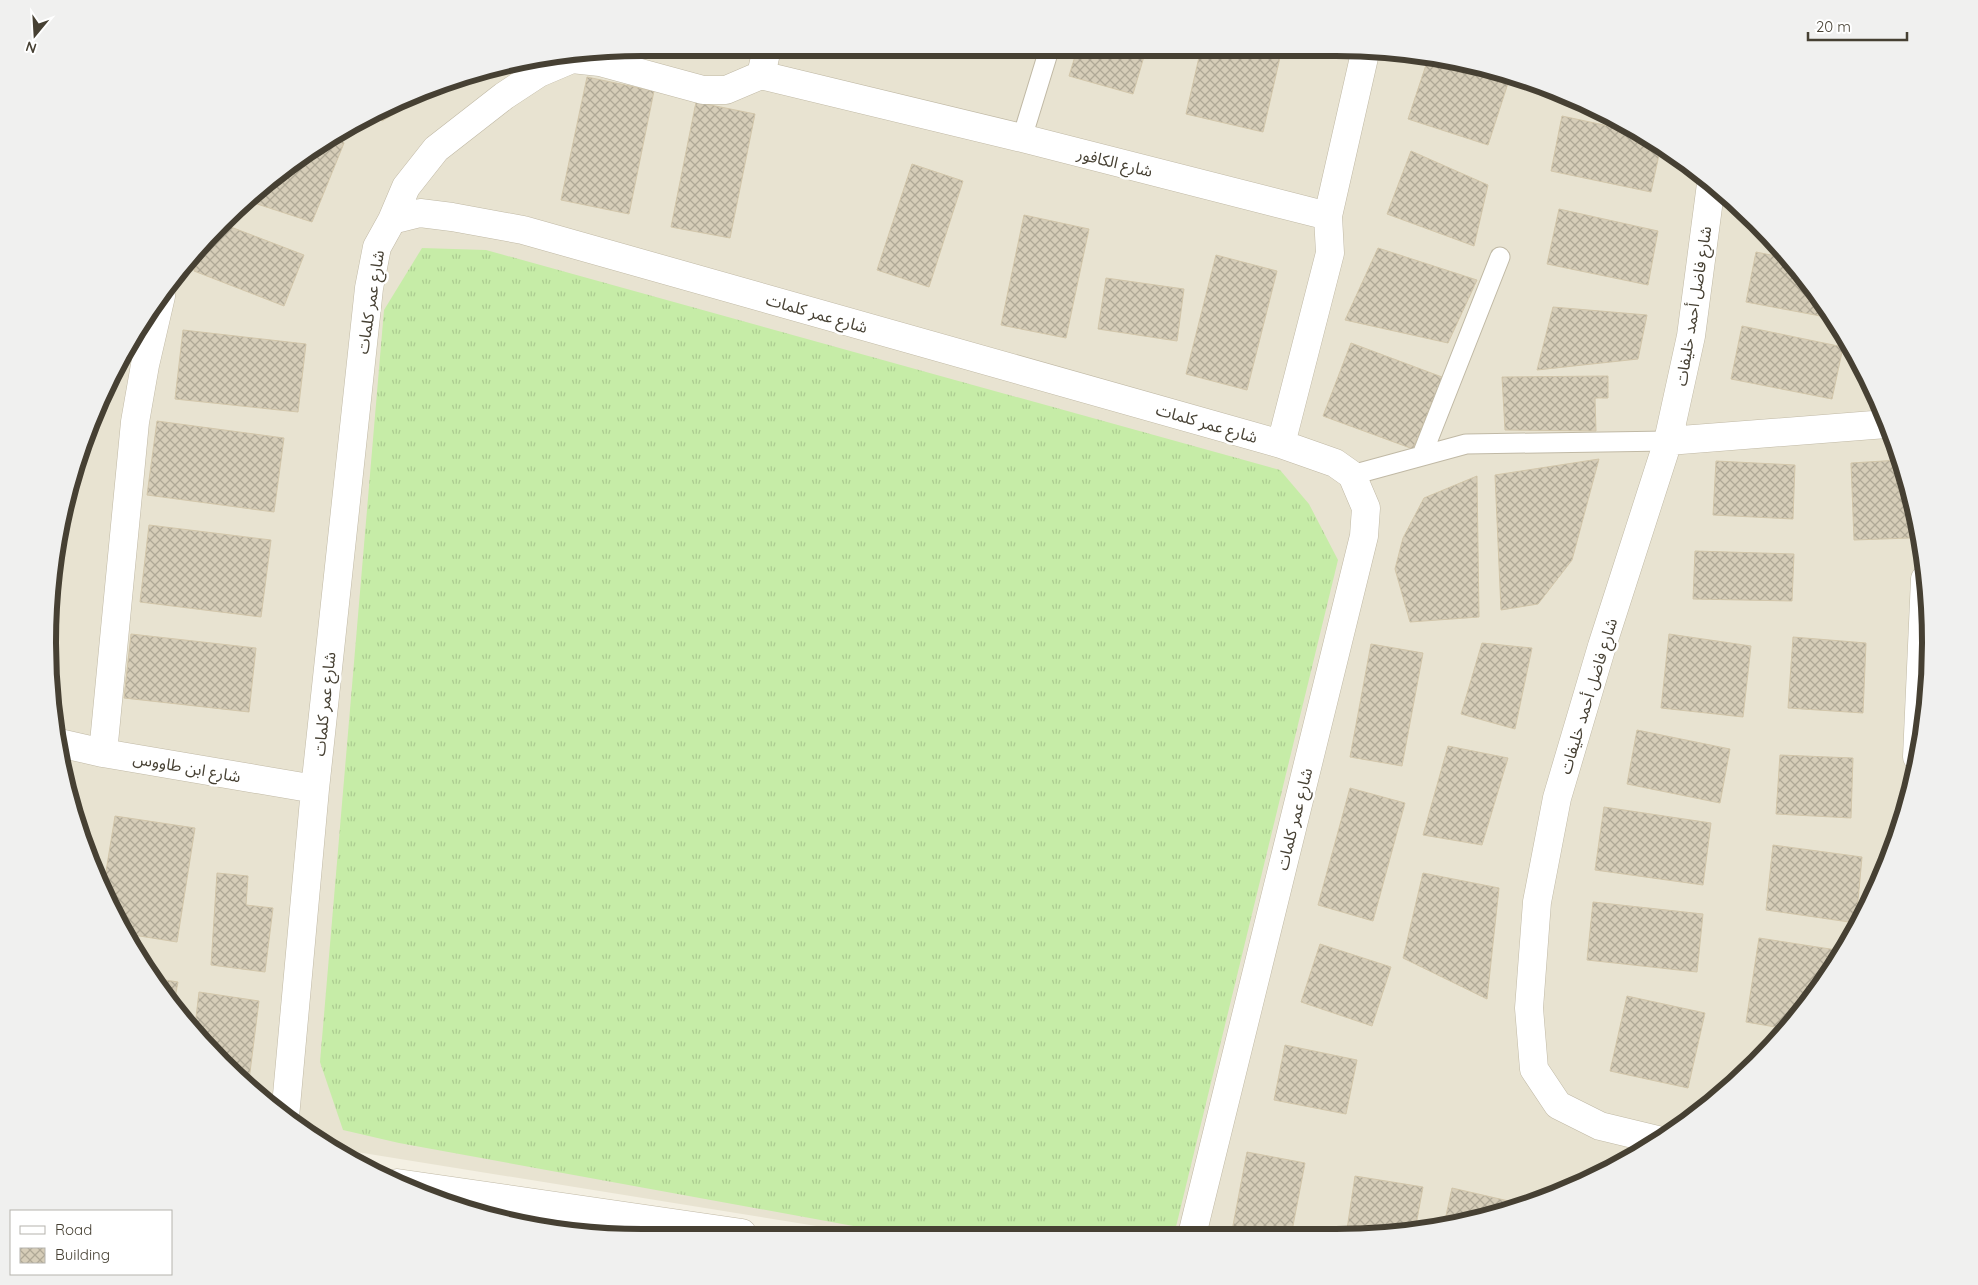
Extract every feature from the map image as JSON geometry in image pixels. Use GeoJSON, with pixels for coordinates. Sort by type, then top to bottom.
{"type":"FeatureCollection","features":[{"type":"Feature","properties":{"kind":"street"},"geometry":{"type":"LineString","coordinates":[[1281,444],[1330,253],[1328,216],[1364,57]]}},
{"type":"Feature","properties":{"kind":"street"},"geometry":{"type":"LineString","coordinates":[[580,60],[600,62],[703,90],[726,90],[763,64]]}},
{"type":"Feature","properties":{"kind":"street"},"geometry":{"type":"LineString","coordinates":[[392,220],[406,187],[436,149],[504,96],[539,73],[568,61]]}},
{"type":"Feature","properties":{"kind":"street","name":"شارع الكافور"},"geometry":{"type":"LineString","coordinates":[[763,64],[1022,138],[1328,216]]}},
{"type":"Feature","properties":{"kind":"street","name":"شارع فاضل أحمد خليفات"},"geometry":{"type":"LineString","coordinates":[[1649,1138],[1600,1126],[1558,1105],[1534,1069],[1529,1008],[1536,902],[1557,798],[1602,646],[1668,441],[1691,336],[1710,192]]}},
{"type":"Feature","properties":{"kind":"street","name":"شارع عمر كلمات"},"geometry":{"type":"LineString","coordinates":[[286,1108],[315,789],[369,288],[377,246],[392,220],[420,214],[452,217],[523,230],[1281,444],[1335,463],[1352,475],[1366,508],[1364,536],[1193,1229]]}},
{"type":"Feature","properties":{"kind":"street"},"geometry":{"type":"LineString","coordinates":[[103,753],[135,422],[157,315]]}},
{"type":"Feature","properties":{"kind":"street"},"geometry":{"type":"LineString","coordinates":[[1668,441],[1880,425]]}},
{"type":"Feature","properties":{"kind":"street","name":"شارع ابن طاووس"},"geometry":{"type":"LineString","coordinates":[[66,745],[103,753],[315,789]]}},
{"type":"Feature","properties":{"kind":"street"},"geometry":{"type":"LineString","coordinates":[[426,1187],[714,1229]]}},
{"type":"Feature","properties":{"kind":"lane"},"geometry":{"type":"LineString","coordinates":[[1022,138],[1047,56]]}},
{"type":"Feature","properties":{"kind":"lane"},"geometry":{"type":"LineString","coordinates":[[1422,455],[1500,257]]}},
{"type":"Feature","properties":{"kind":"lane"},"geometry":{"type":"LineString","coordinates":[[1352,475],[1466,444],[1668,441]]}},
{"type":"Feature","properties":{"kind":"shaded area"},"geometry":{"type":"Polygon","coordinates":[[[642,56],[1336,56],[1412,61],[1487,76],[1524,87],[1560,101],[1629,135],[1692,177],[1722,202],[1750,228],[1801,286],[1843,349],[1861,383],[1891,454],[1902,491],[1917,566],[1920,604],[1922,642],[1917,719],[1902,794],[1891,831],[1861,902],[1843,936],[1801,999],[1776,1029],[1750,1057],[1692,1108],[1629,1150],[1560,1184],[1524,1198],[1450,1217],[1412,1224],[1336,1229],[835,1229],[351,1151],[286,1108],[228,1057],[177,999],[155,968],[135,936],[101,867],[87,831],[76,794],[61,719],[56,642],[58,604],[61,566],[76,491],[87,454],[101,418],[135,349],[177,286],[202,256],[228,228],[286,177],[349,135],[418,101],[454,87],[528,68],[566,61],[642,56]]]}},
{"type":"Feature","properties":{"kind":"green space"},"geometry":{"type":"Polygon","coordinates":[[[422,248],[486,250],[1280,470],[1309,504],[1338,560],[1175,1229],[870,1229],[399,1143],[343,1130],[320,1062],[384,310],[422,248]]]}},
{"type":"Feature","properties":{"kind":"building"},"geometry":{"type":"Polygon","coordinates":[[[1075,56],[1144,56],[1133,94],[1069,76],[1075,56]]]}},
{"type":"Feature","properties":{"kind":"building"},"geometry":{"type":"Polygon","coordinates":[[[1199,56],[1280,56],[1263,132],[1186,114],[1199,56]]]}},
{"type":"Feature","properties":{"kind":"building"},"geometry":{"type":"Polygon","coordinates":[[[1426,64],[1508,82],[1488,145],[1408,119],[1426,64]]]}},
{"type":"Feature","properties":{"kind":"building"},"geometry":{"type":"Polygon","coordinates":[[[587,77],[654,91],[629,214],[561,200],[587,77]]]}},
{"type":"Feature","properties":{"kind":"building"},"geometry":{"type":"Polygon","coordinates":[[[696,102],[755,114],[730,238],[671,227],[696,102]]]}},
{"type":"Feature","properties":{"kind":"building"},"geometry":{"type":"Polygon","coordinates":[[[411,104],[382,121],[380,118],[411,104]]]}},
{"type":"Feature","properties":{"kind":"building"},"geometry":{"type":"Polygon","coordinates":[[[1562,116],[1614,127],[1659,154],[1651,192],[1551,171],[1562,116]]]}},
{"type":"Feature","properties":{"kind":"building"},"geometry":{"type":"Polygon","coordinates":[[[341,140],[344,143],[312,222],[255,203],[286,177],[341,140]]]}},
{"type":"Feature","properties":{"kind":"building"},"geometry":{"type":"Polygon","coordinates":[[[1411,151],[1488,185],[1474,246],[1387,214],[1411,151]]]}},
{"type":"Feature","properties":{"kind":"building"},"geometry":{"type":"Polygon","coordinates":[[[912,164],[963,181],[929,287],[877,270],[912,164]]]}},
{"type":"Feature","properties":{"kind":"building"},"geometry":{"type":"Polygon","coordinates":[[[1559,209],[1658,231],[1648,285],[1547,264],[1559,209]]]}},
{"type":"Feature","properties":{"kind":"building"},"geometry":{"type":"Polygon","coordinates":[[[1024,215],[1089,229],[1066,338],[1001,325],[1024,215]]]}},
{"type":"Feature","properties":{"kind":"building"},"geometry":{"type":"Polygon","coordinates":[[[230,227],[304,255],[284,306],[194,271],[198,260],[230,227]]]}},
{"type":"Feature","properties":{"kind":"building"},"geometry":{"type":"Polygon","coordinates":[[[1378,248],[1477,280],[1448,343],[1345,320],[1378,248]]]}},
{"type":"Feature","properties":{"kind":"building"},"geometry":{"type":"Polygon","coordinates":[[[1756,252],[1776,256],[1823,316],[1746,302],[1756,252]]]}},
{"type":"Feature","properties":{"kind":"building"},"geometry":{"type":"Polygon","coordinates":[[[1216,255],[1277,271],[1247,390],[1186,374],[1216,255]]]}},
{"type":"Feature","properties":{"kind":"building"},"geometry":{"type":"Polygon","coordinates":[[[1106,278],[1184,289],[1177,341],[1098,329],[1106,278]]]}},
{"type":"Feature","properties":{"kind":"building"},"geometry":{"type":"Polygon","coordinates":[[[1553,307],[1647,315],[1638,359],[1537,370],[1553,307]]]}},
{"type":"Feature","properties":{"kind":"building"},"geometry":{"type":"Polygon","coordinates":[[[1742,326],[1842,347],[1843,348],[1832,399],[1731,379],[1742,326]]]}},
{"type":"Feature","properties":{"kind":"building"},"geometry":{"type":"Polygon","coordinates":[[[183,330],[306,344],[298,412],[175,399],[183,330]]]}},
{"type":"Feature","properties":{"kind":"building"},"geometry":{"type":"Polygon","coordinates":[[[1351,343],[1442,377],[1413,449],[1323,416],[1351,343]]]}},
{"type":"Feature","properties":{"kind":"building"},"geometry":{"type":"Polygon","coordinates":[[[1608,376],[1608,398],[1595,398],[1596,431],[1505,430],[1502,377],[1608,376]]]}},
{"type":"Feature","properties":{"kind":"building"},"geometry":{"type":"Polygon","coordinates":[[[157,421],[284,438],[274,512],[147,495],[157,421]]]}},
{"type":"Feature","properties":{"kind":"building"},"geometry":{"type":"Polygon","coordinates":[[[1599,459],[1572,560],[1538,604],[1501,610],[1495,475],[1599,459]]]}},
{"type":"Feature","properties":{"kind":"building"},"geometry":{"type":"Polygon","coordinates":[[[1893,460],[1902,491],[1910,526],[1910,538],[1854,540],[1851,463],[1893,460]]]}},
{"type":"Feature","properties":{"kind":"building"},"geometry":{"type":"Polygon","coordinates":[[[1716,461],[1795,465],[1793,519],[1713,515],[1716,461]]]}},
{"type":"Feature","properties":{"kind":"building"},"geometry":{"type":"Polygon","coordinates":[[[1477,476],[1479,617],[1410,622],[1395,569],[1403,538],[1424,498],[1477,476]]]}},
{"type":"Feature","properties":{"kind":"building"},"geometry":{"type":"Polygon","coordinates":[[[149,525],[271,540],[261,617],[140,602],[149,525]]]}},
{"type":"Feature","properties":{"kind":"building"},"geometry":{"type":"Polygon","coordinates":[[[1695,551],[1794,554],[1792,601],[1693,599],[1695,551]]]}},
{"type":"Feature","properties":{"kind":"building"},"geometry":{"type":"Polygon","coordinates":[[[131,634],[256,648],[249,712],[124,698],[131,634]]]}},
{"type":"Feature","properties":{"kind":"building"},"geometry":{"type":"Polygon","coordinates":[[[1669,634],[1751,646],[1743,717],[1661,708],[1669,634]]]}},
{"type":"Feature","properties":{"kind":"building"},"geometry":{"type":"Polygon","coordinates":[[[1793,637],[1866,643],[1863,713],[1788,708],[1793,637]]]}},
{"type":"Feature","properties":{"kind":"building"},"geometry":{"type":"Polygon","coordinates":[[[1482,643],[1532,648],[1515,729],[1461,714],[1482,643]]]}},
{"type":"Feature","properties":{"kind":"building"},"geometry":{"type":"Polygon","coordinates":[[[1371,644],[1423,653],[1402,766],[1350,757],[1371,644]]]}},
{"type":"Feature","properties":{"kind":"building"},"geometry":{"type":"Polygon","coordinates":[[[1637,730],[1730,749],[1720,803],[1627,784],[1637,730]]]}},
{"type":"Feature","properties":{"kind":"building"},"geometry":{"type":"Polygon","coordinates":[[[1448,746],[1508,758],[1482,845],[1423,835],[1448,746]]]}},
{"type":"Feature","properties":{"kind":"building"},"geometry":{"type":"Polygon","coordinates":[[[1780,755],[1853,758],[1851,818],[1776,814],[1780,755]]]}},
{"type":"Feature","properties":{"kind":"building"},"geometry":{"type":"Polygon","coordinates":[[[1350,788],[1405,803],[1373,921],[1318,905],[1350,788]]]}},
{"type":"Feature","properties":{"kind":"building"},"geometry":{"type":"Polygon","coordinates":[[[1604,807],[1711,823],[1703,885],[1595,870],[1604,807]]]}},
{"type":"Feature","properties":{"kind":"building"},"geometry":{"type":"Polygon","coordinates":[[[115,816],[195,828],[177,942],[135,935],[105,876],[115,816]]]}},
{"type":"Feature","properties":{"kind":"building"},"geometry":{"type":"Polygon","coordinates":[[[1773,845],[1862,857],[1857,909],[1850,922],[1766,910],[1773,845]]]}},
{"type":"Feature","properties":{"kind":"building"},"geometry":{"type":"Polygon","coordinates":[[[217,873],[248,876],[246,905],[273,908],[265,972],[211,965],[217,873]]]}},
{"type":"Feature","properties":{"kind":"building"},"geometry":{"type":"Polygon","coordinates":[[[1423,873],[1499,888],[1487,999],[1403,958],[1423,873]]]}},
{"type":"Feature","properties":{"kind":"building"},"geometry":{"type":"Polygon","coordinates":[[[1593,902],[1703,914],[1697,972],[1587,960],[1593,902]]]}},
{"type":"Feature","properties":{"kind":"building"},"geometry":{"type":"Polygon","coordinates":[[[1759,938],[1834,950],[1801,999],[1777,1027],[1746,1022],[1759,938]]]}},
{"type":"Feature","properties":{"kind":"building"},"geometry":{"type":"Polygon","coordinates":[[[1320,944],[1391,967],[1372,1026],[1301,1002],[1320,944]]]}},
{"type":"Feature","properties":{"kind":"building"},"geometry":{"type":"Polygon","coordinates":[[[163,980],[178,982],[175,997],[163,980]]]}},
{"type":"Feature","properties":{"kind":"building"},"geometry":{"type":"Polygon","coordinates":[[[199,992],[259,1001],[249,1077],[228,1057],[196,1021],[199,992]]]}},
{"type":"Feature","properties":{"kind":"building"},"geometry":{"type":"Polygon","coordinates":[[[1627,996],[1705,1013],[1688,1088],[1610,1071],[1627,996]]]}},
{"type":"Feature","properties":{"kind":"building"},"geometry":{"type":"Polygon","coordinates":[[[1285,1045],[1357,1060],[1346,1114],[1274,1100],[1285,1045]]]}},
{"type":"Feature","properties":{"kind":"building"},"geometry":{"type":"Polygon","coordinates":[[[1247,1152],[1305,1163],[1292,1229],[1232,1229],[1247,1152]]]}},
{"type":"Feature","properties":{"kind":"building"},"geometry":{"type":"Polygon","coordinates":[[[1355,1176],[1423,1187],[1416,1223],[1347,1228],[1355,1176]]]}},
{"type":"Feature","properties":{"kind":"building"},"geometry":{"type":"Polygon","coordinates":[[[1452,1188],[1512,1202],[1487,1209],[1446,1218],[1452,1188]]]}}]}
